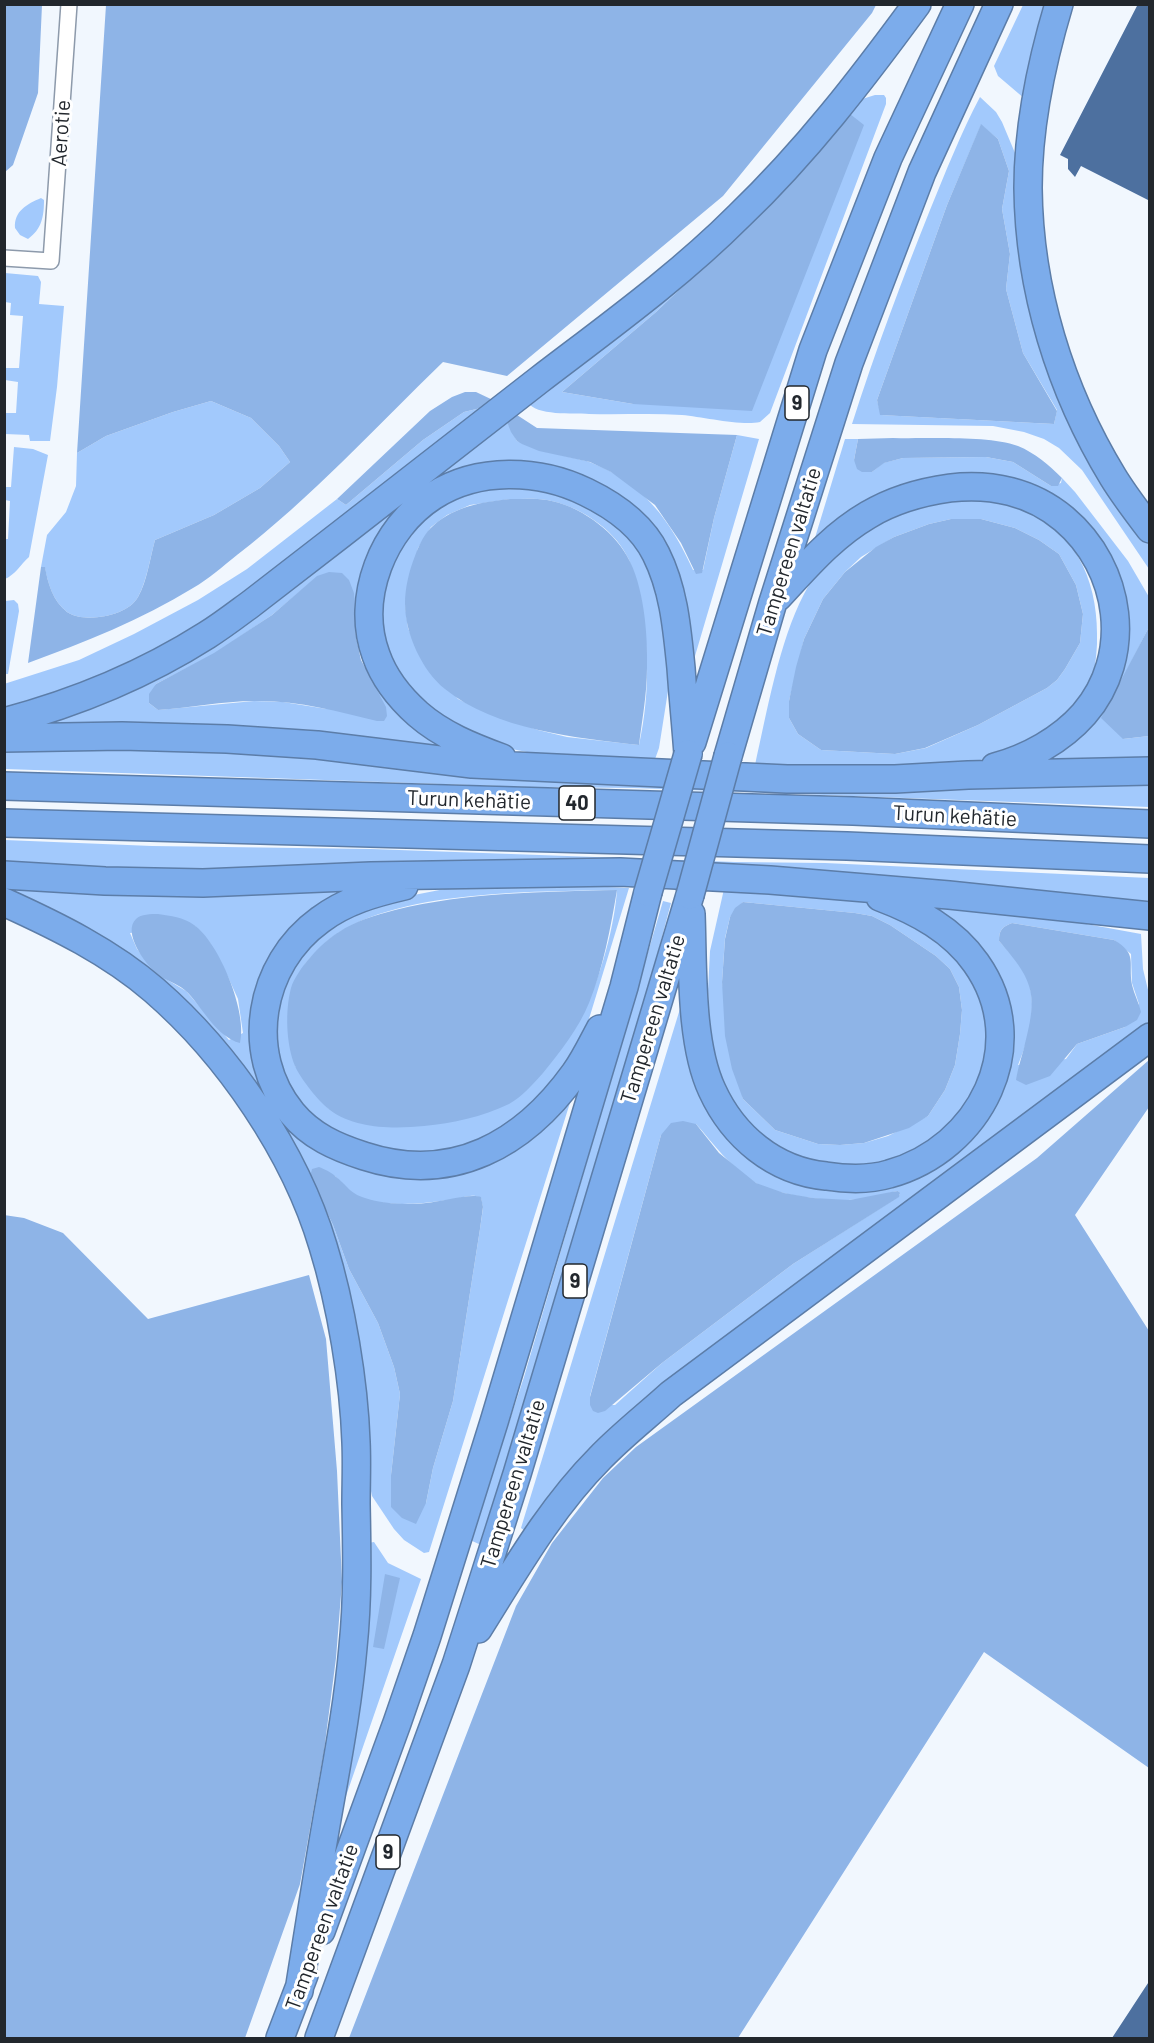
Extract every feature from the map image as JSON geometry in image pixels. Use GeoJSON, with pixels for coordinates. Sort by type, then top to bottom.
{"type":"FeatureCollection","features":[{"type":"Feature","properties":{"kind":"highway"},"geometry":{"type":"LineString","coordinates":[[4,722],[60,706],[139,674],[209,634],[600,333],[675,274],[739,217],[816,136],[866,75],[917,4]]}},
{"type":"Feature","properties":{"kind":"highway","name":"Tampereen valtatie"},"geometry":{"type":"LineString","coordinates":[[280,2038],[427,1636],[494,1422],[624,987],[648,892],[688,754],[813,350],[888,158],[960,4]]}},
{"type":"Feature","properties":{"kind":"highway","name":"Tampereen valtatie"},"geometry":{"type":"LineString","coordinates":[[319,2038],[456,1665],[520,1463],[690,895],[773,602],[849,363],[922,172],[999,4]]}},
{"type":"Feature","properties":{"kind":"highway"},"geometry":{"type":"LineString","coordinates":[[1059,4],[1036,96],[1031,137],[1028,186],[1030,231],[1036,271],[1053,348],[1068,390],[1113,477],[1149,529]]}},
{"type":"Feature","properties":{"kind":"highway"},"geometry":{"type":"LineString","coordinates":[[523,766],[453,738],[419,715],[385,674],[376,655],[370,628],[369,606],[375,576],[386,550],[409,515],[433,496],[462,483],[493,475],[536,476],[577,488],[603,501],[625,516],[650,543],[665,575],[675,612],[688,754]]}},
{"type":"Feature","properties":{"kind":"highway"},"geometry":{"type":"LineString","coordinates":[[773,602],[823,549],[842,533],[871,513],[915,495],[957,487],[991,487],[1013,492],[1035,501],[1069,524],[1092,549],[1112,593],[1116,618],[1115,640],[1109,670],[1096,696],[1084,713],[1050,742],[1018,760],[968,775]]}},
{"type":"Feature","properties":{"kind":"highway"},"geometry":{"type":"LineString","coordinates":[[4,738],[122,736],[227,739],[317,745],[472,764],[787,779],[895,779],[1149,771]]}},
{"type":"Feature","properties":{"kind":"highway","name":"Turun kehätie"},"geometry":{"type":"LineString","coordinates":[[4,786],[853,811],[1149,824]]}},
{"type":"Feature","properties":{"kind":"highway","name":"Turun kehätie"},"geometry":{"type":"LineString","coordinates":[[4,823],[847,846],[1149,859]]}},
{"type":"Feature","properties":{"kind":"highway"},"geometry":{"type":"LineString","coordinates":[[4,875],[105,881],[202,883],[449,874],[620,872],[770,880],[949,895],[1149,916]]}},
{"type":"Feature","properties":{"kind":"highway"},"geometry":{"type":"LineString","coordinates":[[449,874],[379,892],[340,908],[320,920],[301,936],[278,967],[266,1005],[263,1037],[268,1066],[275,1086],[291,1112],[324,1141],[385,1163],[432,1167],[464,1161],[496,1146],[528,1124],[558,1095],[576,1071],[624,987]]}},
{"type":"Feature","properties":{"kind":"highway"},"geometry":{"type":"LineString","coordinates":[[690,895],[695,1005],[701,1050],[712,1089],[725,1113],[751,1143],[786,1166],[813,1175],[860,1178],[888,1174],[909,1166],[940,1149],[963,1130],[986,1096],[997,1068],[1000,1043],[998,1016],[989,988],[976,962],[964,948],[936,924],[901,905],[860,888]]}},
{"type":"Feature","properties":{"kind":"highway"},"geometry":{"type":"LineString","coordinates":[[4,902],[52,924],[105,954],[153,990],[194,1029],[234,1077],[272,1133],[302,1191],[323,1246],[338,1310],[349,1373],[356,1440],[358,1577],[354,1645],[347,1704],[299,1991]]}},
{"type":"Feature","properties":{"kind":"highway"},"geometry":{"type":"LineString","coordinates":[[456,1665],[548,1523],[584,1476],[616,1443],[671,1394],[1149,1037]]}},
{"type":"Feature","properties":{"kind":"street","name":"Aerotie"},"geometry":{"type":"LineString","coordinates":[[4,258],[51,261],[69,4]]}},
{"type":"Feature","properties":{"kind":"shaded area"},"geometry":{"type":"Polygon","coordinates":[[[5,4],[42,5],[38,93],[13,165],[5,172],[5,4]]]}},
{"type":"Feature","properties":{"kind":"shaded area"},"geometry":{"type":"Polygon","coordinates":[[[106,4],[876,5],[872,13],[723,196],[507,376],[443,362],[291,510],[205,581],[133,620],[28,663],[41,567],[45,567],[52,592],[67,612],[75,616],[94,618],[116,613],[133,604],[138,597],[146,577],[155,540],[214,515],[260,488],[290,462],[279,446],[251,418],[211,401],[106,436],[77,453],[106,4]]]}},
{"type":"Feature","properties":{"kind":"shaded area"},"geometry":{"type":"Polygon","coordinates":[[[1023,5],[1051,5],[1025,99],[998,76],[994,66],[1023,5]]]}},
{"type":"Feature","properties":{"kind":"shaded area"},"geometry":{"type":"Polygon","coordinates":[[[884,95],[886,104],[770,413],[760,422],[743,423],[682,415],[556,413],[538,410],[528,402],[859,100],[884,95]],[[850,114],[773,200],[656,312],[562,392],[633,404],[850,114]]]}},
{"type":"Feature","properties":{"kind":"shaded area"},"geometry":{"type":"Polygon","coordinates":[[[980,97],[996,112],[1015,153],[1034,312],[1149,536],[1149,569],[1082,470],[1059,448],[1044,439],[1024,432],[993,426],[852,424],[909,263],[960,138],[980,97]],[[981,125],[947,205],[877,400],[881,415],[1054,424],[1057,410],[1023,353],[1006,289],[1010,254],[1002,209],[1009,171],[998,139],[981,125]]]}},
{"type":"Feature","properties":{"kind":"shaded area"},"geometry":{"type":"Polygon","coordinates":[[[850,114],[864,125],[752,411],[633,404],[562,392],[656,312],[773,200],[850,114]]]}},
{"type":"Feature","properties":{"kind":"shaded area"},"geometry":{"type":"Polygon","coordinates":[[[981,124],[998,139],[1009,171],[1002,209],[1010,254],[1006,289],[1023,353],[1057,411],[1054,424],[880,415],[877,400],[947,205],[981,124]]]}},
{"type":"Feature","properties":{"kind":"shaded area"},"geometry":{"type":"Polygon","coordinates":[[[41,198],[44,200],[41,222],[28,239],[20,235],[15,228],[15,222],[19,213],[26,206],[41,198]]]}},
{"type":"Feature","properties":{"kind":"shaded area"},"geometry":{"type":"Polygon","coordinates":[[[5,273],[38,276],[41,282],[39,304],[64,306],[50,441],[30,441],[29,435],[5,434],[5,413],[16,413],[18,382],[5,380],[6,368],[19,368],[23,316],[10,315],[11,303],[5,302],[5,273]]]}},
{"type":"Feature","properties":{"kind":"shaded area"},"geometry":{"type":"Polygon","coordinates":[[[465,392],[476,392],[495,401],[489,406],[464,412],[423,440],[346,505],[337,499],[430,411],[452,397],[465,392]]]}},
{"type":"Feature","properties":{"kind":"shaded area"},"geometry":{"type":"Polygon","coordinates":[[[211,401],[251,418],[279,446],[290,462],[260,488],[214,515],[155,540],[146,576],[133,604],[116,613],[94,618],[75,616],[67,612],[55,597],[45,568],[41,567],[47,535],[66,512],[76,486],[77,453],[106,436],[211,401]]]}},
{"type":"Feature","properties":{"kind":"shaded area"},"geometry":{"type":"Polygon","coordinates":[[[489,406],[339,523],[233,602],[178,639],[131,664],[81,685],[5,708],[4,684],[79,660],[198,600],[247,569],[337,499],[346,505],[423,440],[464,412],[489,406]]]}},
{"type":"Feature","properties":{"kind":"shaded area"},"geometry":{"type":"Polygon","coordinates":[[[517,415],[537,428],[737,435],[714,518],[702,573],[696,574],[681,543],[655,505],[611,472],[590,462],[539,451],[517,441],[507,422],[517,415]]]}},
{"type":"Feature","properties":{"kind":"shaded area"},"geometry":{"type":"Polygon","coordinates":[[[507,422],[517,441],[589,462],[626,481],[641,493],[665,520],[693,570],[703,570],[714,518],[737,435],[759,439],[690,673],[684,599],[581,477],[419,494],[360,628],[451,747],[312,730],[199,725],[16,728],[68,712],[507,422]],[[317,577],[272,615],[214,654],[156,684],[149,703],[158,710],[254,701],[283,702],[327,709],[371,682],[357,639],[354,593],[317,577]]]}},
{"type":"Feature","properties":{"kind":"shaded area"},"geometry":{"type":"Polygon","coordinates":[[[845,439],[858,439],[854,460],[872,472],[883,463],[903,458],[986,457],[1013,462],[1051,486],[1061,483],[1062,478],[1128,561],[1149,597],[1149,627],[1127,670],[1123,739],[1149,736],[1149,759],[1027,767],[1107,697],[1107,550],[1094,530],[1072,510],[983,477],[814,541],[845,439]]]}},
{"type":"Feature","properties":{"kind":"shaded area"},"geometry":{"type":"Polygon","coordinates":[[[858,439],[990,440],[1018,446],[1047,464],[1062,478],[1058,486],[1051,486],[1013,462],[986,457],[903,458],[884,463],[872,472],[862,472],[857,469],[854,460],[858,439]]]}},
{"type":"Feature","properties":{"kind":"shaded area"},"geometry":{"type":"Polygon","coordinates":[[[14,447],[33,449],[48,455],[29,557],[5,579],[5,539],[8,539],[10,501],[5,500],[5,487],[11,487],[14,447]]]}},
{"type":"Feature","properties":{"kind":"shaded area"},"geometry":{"type":"Polygon","coordinates":[[[505,484],[574,494],[635,539],[658,580],[669,670],[659,748],[654,762],[553,756],[502,747],[479,739],[458,729],[432,710],[416,695],[396,669],[387,645],[383,617],[384,588],[395,554],[413,529],[436,507],[449,499],[505,484]],[[510,499],[470,505],[447,515],[431,527],[418,548],[405,605],[408,628],[417,649],[458,699],[481,710],[538,730],[567,737],[639,745],[646,704],[646,640],[639,598],[628,558],[613,536],[603,527],[570,507],[547,500],[510,499]]]}},
{"type":"Feature","properties":{"kind":"shaded area"},"geometry":{"type":"Polygon","coordinates":[[[510,499],[542,499],[570,507],[603,528],[621,546],[627,556],[641,595],[647,641],[646,687],[639,745],[538,730],[488,714],[465,703],[445,689],[429,672],[416,651],[408,627],[405,604],[409,574],[423,539],[431,528],[451,513],[479,504],[510,499]]]}},
{"type":"Feature","properties":{"kind":"shaded area"},"geometry":{"type":"Polygon","coordinates":[[[975,499],[1015,506],[1046,522],[1074,550],[1083,566],[1095,603],[1097,644],[1093,674],[1074,707],[1035,737],[996,755],[971,762],[912,767],[755,765],[787,634],[812,581],[834,556],[876,524],[921,506],[975,499]],[[951,519],[929,524],[894,537],[861,557],[845,572],[823,599],[804,639],[789,701],[789,718],[798,734],[821,750],[895,754],[926,748],[978,725],[1047,688],[1057,680],[1080,643],[1083,614],[1076,585],[1059,554],[1039,540],[1015,528],[981,519],[951,519]]]}},
{"type":"Feature","properties":{"kind":"shaded area"},"geometry":{"type":"Polygon","coordinates":[[[951,519],[981,519],[1015,528],[1039,540],[1059,554],[1076,585],[1083,614],[1080,643],[1057,680],[1047,688],[978,725],[925,748],[895,754],[821,750],[798,734],[789,718],[789,701],[804,639],[823,599],[845,572],[876,547],[894,537],[929,524],[951,519]]]}},
{"type":"Feature","properties":{"kind":"shaded area"},"geometry":{"type":"Polygon","coordinates":[[[329,572],[342,573],[349,580],[354,593],[356,637],[361,660],[386,707],[387,716],[384,721],[285,702],[242,701],[158,710],[149,703],[149,694],[156,684],[214,653],[272,615],[317,576],[329,572]]]}},
{"type":"Feature","properties":{"kind":"shaded area"},"geometry":{"type":"Polygon","coordinates":[[[14,600],[18,604],[19,611],[8,674],[5,674],[5,601],[14,600]]]}},
{"type":"Feature","properties":{"kind":"shaded area"},"geometry":{"type":"Polygon","coordinates":[[[1149,627],[1149,736],[1123,739],[1101,718],[1149,627]]]}},
{"type":"Feature","properties":{"kind":"shaded area"},"geometry":{"type":"Polygon","coordinates":[[[52,745],[1149,780],[1149,807],[634,788],[528,787],[5,769],[4,746],[52,745]]]}},
{"type":"Feature","properties":{"kind":"shaded area"},"geometry":{"type":"Polygon","coordinates":[[[5,840],[152,846],[371,849],[825,863],[1149,878],[1150,906],[927,884],[235,872],[5,864],[5,840]]]}},
{"type":"Feature","properties":{"kind":"shaded area"},"geometry":{"type":"Polygon","coordinates":[[[524,883],[629,888],[585,1032],[560,1078],[500,1131],[457,1149],[398,1155],[332,1135],[292,1098],[273,1049],[274,1010],[299,955],[346,916],[414,895],[455,887],[524,883]],[[617,890],[503,893],[417,904],[378,914],[345,929],[319,949],[304,966],[295,1066],[329,1109],[577,1025],[598,978],[617,890]]]}},
{"type":"Feature","properties":{"kind":"shaded area"},"geometry":{"type":"Polygon","coordinates":[[[5,885],[366,885],[324,902],[252,1042],[343,1162],[373,1172],[419,1175],[574,1090],[429,1552],[424,1553],[404,1540],[372,1496],[336,1273],[229,1058],[5,891],[5,885]],[[195,926],[130,933],[137,949],[156,973],[186,991],[229,1040],[243,1033],[238,999],[210,943],[195,926]],[[335,1176],[310,1177],[333,1225],[349,1269],[378,1323],[394,1367],[400,1394],[391,1475],[391,1507],[426,1503],[433,1468],[453,1401],[483,1208],[481,1198],[471,1196],[428,1203],[399,1204],[370,1201],[346,1188],[335,1176]]]}},
{"type":"Feature","properties":{"kind":"shaded area"},"geometry":{"type":"Polygon","coordinates":[[[724,889],[865,901],[892,910],[954,952],[979,991],[987,1024],[987,1043],[981,1076],[964,1113],[932,1141],[898,1159],[875,1165],[830,1168],[768,1144],[739,1112],[724,1087],[716,1064],[709,1020],[710,951],[724,889]],[[743,902],[730,917],[725,938],[722,982],[743,1099],[775,1130],[818,1144],[864,1143],[888,1136],[928,1116],[945,1090],[955,1065],[960,1034],[962,1010],[959,987],[950,969],[936,956],[890,925],[872,916],[743,902]]]}},
{"type":"Feature","properties":{"kind":"shaded area"},"geometry":{"type":"Polygon","coordinates":[[[617,890],[602,962],[594,990],[580,1022],[543,1073],[523,1094],[509,1104],[478,1116],[446,1123],[412,1127],[375,1126],[351,1121],[330,1110],[315,1096],[297,1071],[287,1027],[291,988],[311,957],[332,936],[345,928],[388,912],[422,904],[478,896],[617,890]]]}},
{"type":"Feature","properties":{"kind":"shaded area"},"geometry":{"type":"Polygon","coordinates":[[[918,900],[1070,921],[1141,934],[1143,969],[1149,994],[1149,1026],[1099,1060],[525,1531],[521,1528],[683,999],[707,1108],[716,1124],[733,1145],[747,1158],[766,1170],[811,1187],[844,1193],[859,1192],[879,1187],[966,1142],[1010,1011],[1002,980],[990,961],[961,933],[918,900]],[[1012,923],[1002,929],[999,941],[1023,970],[1031,992],[1032,1005],[1029,1030],[1018,1065],[1066,1059],[1077,1044],[1125,1027],[1139,1004],[1132,983],[1131,954],[1114,940],[1012,923]],[[696,1124],[661,1135],[590,1396],[590,1405],[615,1405],[662,1363],[793,1264],[900,1194],[898,1191],[860,1199],[838,1200],[800,1196],[763,1187],[737,1169],[696,1124]]]}},
{"type":"Feature","properties":{"kind":"shaded area"},"geometry":{"type":"Polygon","coordinates":[[[663,901],[671,903],[635,1039],[535,1381],[481,1545],[470,1540],[524,1377],[663,901]]]}},
{"type":"Feature","properties":{"kind":"shaded area"},"geometry":{"type":"Polygon","coordinates":[[[743,902],[872,916],[890,925],[936,956],[950,969],[959,987],[962,1010],[960,1034],[955,1065],[945,1090],[928,1116],[909,1128],[864,1143],[818,1144],[775,1130],[743,1099],[732,1069],[725,1036],[722,982],[725,939],[730,917],[735,908],[743,902]]]}},
{"type":"Feature","properties":{"kind":"shaded area"},"geometry":{"type":"Polygon","coordinates":[[[158,914],[190,922],[213,946],[236,997],[240,1014],[240,1043],[224,1035],[188,993],[157,974],[141,956],[133,939],[132,925],[141,916],[158,914]]]}},
{"type":"Feature","properties":{"kind":"shaded area"},"geometry":{"type":"Polygon","coordinates":[[[1012,923],[1114,940],[1122,945],[1129,954],[1132,985],[1141,1012],[1137,1020],[1125,1027],[1077,1044],[1050,1076],[1026,1085],[1016,1080],[1031,1015],[1030,990],[1020,968],[999,941],[1002,929],[1012,923]]]}},
{"type":"Feature","properties":{"kind":"shaded area"},"geometry":{"type":"Polygon","coordinates":[[[1149,1060],[1149,1107],[1075,1215],[1149,1331],[1149,1768],[984,1652],[738,2038],[349,2038],[516,1606],[552,1543],[603,1478],[636,1447],[1037,1158],[1149,1060]]]}},
{"type":"Feature","properties":{"kind":"shaded area"},"geometry":{"type":"Polygon","coordinates":[[[683,1121],[696,1124],[719,1153],[756,1183],[784,1193],[813,1198],[850,1200],[898,1191],[899,1197],[793,1264],[662,1363],[605,1411],[598,1413],[593,1411],[590,1405],[590,1397],[661,1135],[671,1123],[683,1121]]]}},
{"type":"Feature","properties":{"kind":"shaded area"},"geometry":{"type":"Polygon","coordinates":[[[319,1167],[333,1175],[355,1194],[379,1202],[419,1204],[462,1197],[481,1197],[483,1207],[480,1229],[453,1401],[433,1468],[426,1503],[416,1524],[402,1518],[391,1507],[391,1475],[400,1394],[394,1367],[378,1323],[349,1269],[333,1225],[310,1177],[312,1169],[319,1167]]]}},
{"type":"Feature","properties":{"kind":"shaded area"},"geometry":{"type":"Polygon","coordinates":[[[4,1215],[24,1218],[63,1233],[148,1319],[309,1275],[326,1339],[337,1471],[342,1582],[336,1658],[324,1751],[300,1884],[245,2038],[5,2038],[4,1215]]]}},
{"type":"Feature","properties":{"kind":"shaded area"},"geometry":{"type":"Polygon","coordinates":[[[374,1542],[388,1563],[421,1579],[337,1822],[368,1543],[374,1542]]]}},
{"type":"Feature","properties":{"kind":"shaded area"},"geometry":{"type":"Polygon","coordinates":[[[385,1574],[400,1578],[384,1649],[373,1647],[385,1574]]]}},
{"type":"Feature","properties":{"kind":"building"},"geometry":{"type":"Polygon","coordinates":[[[1138,4],[1150,4],[1150,201],[1081,166],[1075,177],[1068,169],[1068,159],[1060,155],[1138,4]]]}},
{"type":"Feature","properties":{"kind":"building"},"geometry":{"type":"Polygon","coordinates":[[[1150,1980],[1150,2038],[1112,2038],[1150,1980]]]}}]}
